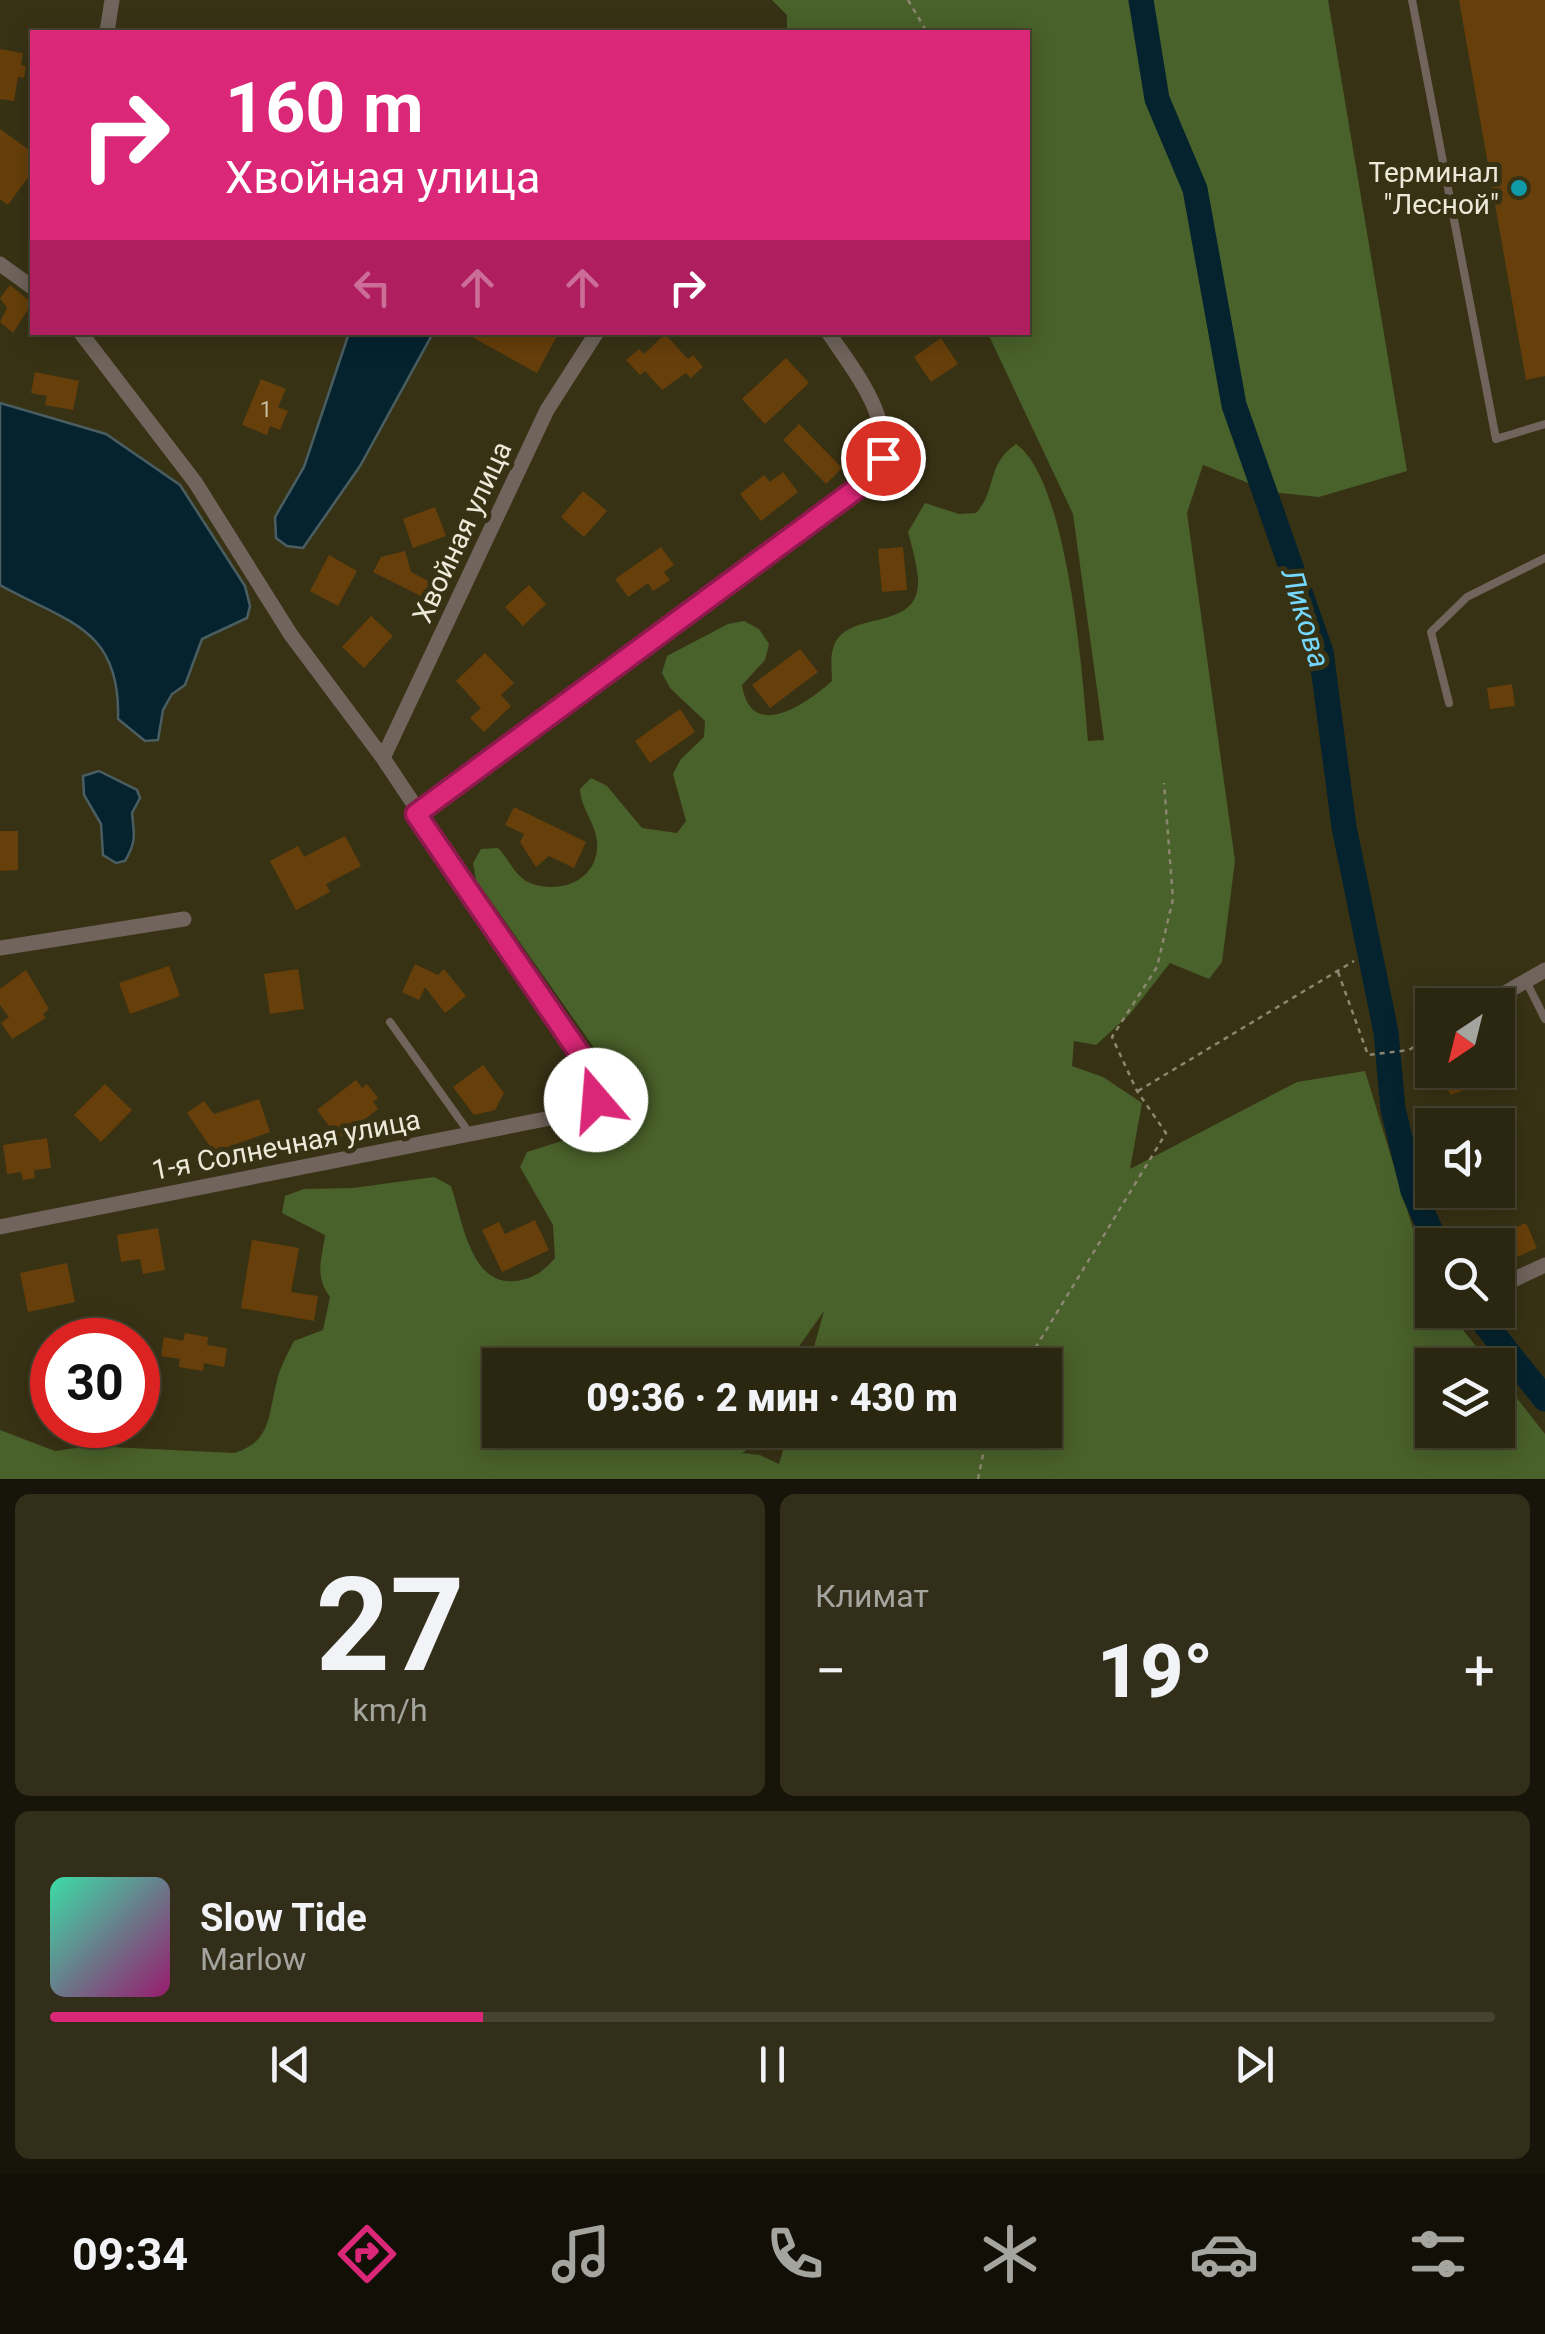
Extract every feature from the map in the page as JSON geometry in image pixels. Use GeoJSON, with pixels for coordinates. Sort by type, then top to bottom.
{"type":"FeatureCollection","features":[{"type":"Feature","properties":{"kind":"street"},"geometry":{"type":"LineString","coordinates":[[107,30],[112,0]]}},
{"type":"Feature","properties":{"kind":"street"},"geometry":{"type":"LineString","coordinates":[[0,264],[30,286]]}},
{"type":"Feature","properties":{"kind":"street"},"geometry":{"type":"LineString","coordinates":[[82,335],[196,482],[291,635],[383,758],[416,814],[876,471],[885,442],[879,419],[830,335]]}},
{"type":"Feature","properties":{"kind":"street","name":"Хвойная улица"},"geometry":{"type":"LineString","coordinates":[[383,758],[546,410],[595,335]]}},
{"type":"Feature","properties":{"kind":"street","name":"1-я Солнечная улица"},"geometry":{"type":"LineString","coordinates":[[0,1227],[581,1112],[596,1100],[597,1079],[416,814]]}},
{"type":"Feature","properties":{"kind":"street"},"geometry":{"type":"LineString","coordinates":[[0,948],[184,920]]}},
{"type":"Feature","properties":{"kind":"street"},"geometry":{"type":"LineString","coordinates":[[1514,988],[1545,970]]}},
{"type":"Feature","properties":{"kind":"street"},"geometry":{"type":"LineString","coordinates":[[1515,1279],[1545,1264]]}},
{"type":"Feature","properties":{"kind":"lane"},"geometry":{"type":"LineString","coordinates":[[1412,0],[1496,439],[1545,424]]}},
{"type":"Feature","properties":{"kind":"lane"},"geometry":{"type":"LineString","coordinates":[[1448,703],[1432,632],[1467,597],[1545,558]]}},
{"type":"Feature","properties":{"kind":"lane"},"geometry":{"type":"LineString","coordinates":[[1526,981],[1545,1019]]}},
{"type":"Feature","properties":{"kind":"lane"},"geometry":{"type":"LineString","coordinates":[[390,1022],[470,1134]]}},
{"type":"Feature","properties":{"kind":"path"},"geometry":{"type":"LineString","coordinates":[[908,0],[925,30]]}},
{"type":"Feature","properties":{"kind":"path"},"geometry":{"type":"LineString","coordinates":[[1035,1348],[1166,1133],[1137,1091],[1112,1038],[1157,967],[1173,899],[1164,784]]}},
{"type":"Feature","properties":{"kind":"path"},"geometry":{"type":"LineString","coordinates":[[1137,1091],[1354,961]]}},
{"type":"Feature","properties":{"kind":"path"},"geometry":{"type":"LineString","coordinates":[[1338,970],[1368,1056],[1415,1046]]}},
{"type":"Feature","properties":{"kind":"path"},"geometry":{"type":"LineString","coordinates":[[978,1479],[984,1448]]}},
{"type":"Feature","properties":{"kind":"green space"},"geometry":{"type":"Polygon","coordinates":[[[772,0],[1328,0],[1407,471],[1319,497],[1271,492],[1203,465],[1187,513],[1235,861],[1222,962],[1209,979],[1170,963],[1130,1014],[1096,1045],[1074,1041],[1072,1066],[1103,1077],[1142,1103],[1130,1169],[1297,1082],[1365,1071],[1415,1235],[1415,1328],[1461,1328],[1477,1348],[1415,1348],[1415,1448],[1515,1448],[1515,1396],[1545,1434],[1545,1479],[0,1479],[0,1430],[30,1441],[30,1448],[55,1451],[130,1448],[234,1453],[255,1442],[266,1426],[279,1373],[294,1341],[323,1330],[330,1297],[321,1274],[325,1235],[282,1213],[285,1196],[304,1189],[353,1188],[434,1177],[451,1186],[470,1248],[488,1273],[500,1280],[522,1280],[538,1274],[555,1258],[553,1225],[520,1167],[527,1152],[606,1124],[617,1111],[616,1079],[476,880],[473,863],[481,849],[498,848],[530,883],[554,887],[577,881],[586,874],[596,854],[596,834],[580,789],[591,778],[607,786],[642,828],[677,833],[686,821],[673,774],[681,759],[704,737],[705,721],[670,688],[662,673],[667,656],[728,624],[744,621],[759,629],[769,644],[765,660],[742,685],[747,702],[756,712],[767,715],[808,700],[832,681],[832,653],[840,636],[851,628],[895,615],[908,608],[916,596],[918,579],[908,532],[925,503],[959,514],[976,513],[1000,461],[1016,444],[1034,464],[1060,537],[1077,628],[1088,741],[1104,740],[1073,514],[990,338],[1030,335],[1030,30],[787,30],[787,15],[772,0]]]}},
{"type":"Feature","properties":{"kind":"water"},"geometry":{"type":"Polygon","coordinates":[[[348,335],[432,335],[360,466],[303,548],[287,546],[276,538],[275,517],[304,467],[348,335]]]}},
{"type":"Feature","properties":{"kind":"water"},"geometry":{"type":"Polygon","coordinates":[[[0,403],[106,434],[180,485],[245,586],[250,606],[247,618],[202,639],[185,685],[172,694],[163,710],[158,740],[145,741],[118,719],[110,664],[85,631],[0,585],[0,403]]]}},
{"type":"Feature","properties":{"kind":"water"},"geometry":{"type":"Polygon","coordinates":[[[99,771],[137,790],[140,798],[132,813],[133,843],[125,861],[116,863],[103,855],[101,824],[84,795],[83,776],[99,771]]]}},
{"type":"Feature","properties":{"kind":"building","name":"Терминал \"Лесной\""},"geometry":{"type":"Polygon","coordinates":[[[1459,0],[1545,0],[1545,376],[1526,380],[1459,0]]]}},
{"type":"Feature","properties":{"kind":"building"},"geometry":{"type":"Polygon","coordinates":[[[0,49],[23,53],[24,78],[18,77],[14,101],[0,99],[0,49]]]}},
{"type":"Feature","properties":{"kind":"building"},"geometry":{"type":"Polygon","coordinates":[[[0,129],[30,151],[30,175],[8,205],[0,199],[0,129]]]}},
{"type":"Feature","properties":{"kind":"building"},"geometry":{"type":"Polygon","coordinates":[[[10,285],[30,301],[13,333],[0,322],[7,308],[0,298],[10,285]]]}},
{"type":"Feature","properties":{"kind":"building"},"geometry":{"type":"Polygon","coordinates":[[[468,335],[557,335],[537,373],[468,335]]]}},
{"type":"Feature","properties":{"kind":"building"},"geometry":{"type":"Polygon","coordinates":[[[666,335],[688,359],[693,355],[703,367],[691,378],[686,373],[662,390],[645,371],[640,375],[626,360],[639,349],[644,354],[666,335]]]}},
{"type":"Feature","properties":{"kind":"building"},"geometry":{"type":"Polygon","coordinates":[[[941,338],[958,364],[931,382],[914,357],[941,338]]]}},
{"type":"Feature","properties":{"kind":"building"},"geometry":{"type":"Polygon","coordinates":[[[786,358],[809,383],[765,424],[742,399],[786,358]]]}},
{"type":"Feature","properties":{"kind":"building"},"geometry":{"type":"Polygon","coordinates":[[[35,372],[79,381],[73,410],[45,405],[47,396],[31,393],[35,372]]]}},
{"type":"Feature","properties":{"kind":"building"},"geometry":{"type":"Polygon","coordinates":[[[261,379],[286,389],[278,407],[288,411],[280,430],[270,426],[267,435],[242,425],[261,379]]]}},
{"type":"Feature","properties":{"kind":"building"},"geometry":{"type":"Polygon","coordinates":[[[799,424],[842,468],[826,484],[783,440],[799,424]]]}},
{"type":"Feature","properties":{"kind":"building"},"geometry":{"type":"Polygon","coordinates":[[[783,472],[798,492],[761,521],[740,494],[764,475],[770,482],[783,472]]]}},
{"type":"Feature","properties":{"kind":"building"},"geometry":{"type":"Polygon","coordinates":[[[583,491],[607,511],[584,537],[561,517],[583,491]]]}},
{"type":"Feature","properties":{"kind":"building"},"geometry":{"type":"Polygon","coordinates":[[[435,507],[446,536],[413,548],[403,519],[435,507]]]}},
{"type":"Feature","properties":{"kind":"building"},"geometry":{"type":"Polygon","coordinates":[[[661,547],[674,565],[664,572],[670,580],[653,591],[648,583],[628,597],[615,579],[661,547]]]}},
{"type":"Feature","properties":{"kind":"building"},"geometry":{"type":"Polygon","coordinates":[[[903,547],[907,590],[882,592],[878,549],[903,547]]]}},
{"type":"Feature","properties":{"kind":"building"},"geometry":{"type":"Polygon","coordinates":[[[405,551],[411,572],[442,588],[435,603],[373,572],[381,557],[405,551]]]}},
{"type":"Feature","properties":{"kind":"building"},"geometry":{"type":"Polygon","coordinates":[[[329,555],[357,571],[338,606],[310,591],[329,555]]]}},
{"type":"Feature","properties":{"kind":"building"},"geometry":{"type":"Polygon","coordinates":[[[529,585],[546,604],[523,626],[505,607],[529,585]]]}},
{"type":"Feature","properties":{"kind":"building"},"geometry":{"type":"Polygon","coordinates":[[[371,616],[393,636],[364,668],[342,647],[371,616]]]}},
{"type":"Feature","properties":{"kind":"building"},"geometry":{"type":"Polygon","coordinates":[[[800,649],[818,672],[770,708],[752,685],[800,649]]]}},
{"type":"Feature","properties":{"kind":"building"},"geometry":{"type":"Polygon","coordinates":[[[485,653],[514,683],[501,695],[511,706],[484,732],[470,718],[481,708],[456,681],[485,653]]]}},
{"type":"Feature","properties":{"kind":"building"},"geometry":{"type":"Polygon","coordinates":[[[1512,684],[1515,706],[1490,709],[1487,688],[1512,684]]]}},
{"type":"Feature","properties":{"kind":"building"},"geometry":{"type":"Polygon","coordinates":[[[680,709],[695,732],[650,763],[635,741],[680,709]]]}},
{"type":"Feature","properties":{"kind":"building"},"geometry":{"type":"Polygon","coordinates":[[[514,807],[586,842],[574,868],[549,856],[536,867],[520,842],[524,834],[505,825],[514,807]]]}},
{"type":"Feature","properties":{"kind":"building"},"geometry":{"type":"Polygon","coordinates":[[[0,831],[18,831],[18,870],[0,871],[0,831]]]}},
{"type":"Feature","properties":{"kind":"building"},"geometry":{"type":"Polygon","coordinates":[[[345,836],[361,866],[326,884],[330,892],[296,910],[270,861],[298,846],[304,857],[345,836]]]}},
{"type":"Feature","properties":{"kind":"building"},"geometry":{"type":"Polygon","coordinates":[[[415,964],[438,975],[444,969],[466,996],[445,1013],[425,987],[419,1000],[402,992],[415,964]]]}},
{"type":"Feature","properties":{"kind":"building"},"geometry":{"type":"Polygon","coordinates":[[[169,966],[180,996],[130,1014],[119,983],[169,966]]]}},
{"type":"Feature","properties":{"kind":"building"},"geometry":{"type":"Polygon","coordinates":[[[298,969],[304,1009],[270,1014],[264,974],[298,969]]]}},
{"type":"Feature","properties":{"kind":"building"},"geometry":{"type":"Polygon","coordinates":[[[26,970],[49,1009],[43,1014],[46,1018],[12,1039],[1,1023],[9,1017],[0,1005],[0,989],[26,970]]]}},
{"type":"Feature","properties":{"kind":"building"},"geometry":{"type":"Polygon","coordinates":[[[483,1065],[504,1093],[495,1110],[474,1115],[453,1087],[483,1065]]]}},
{"type":"Feature","properties":{"kind":"building"},"geometry":{"type":"Polygon","coordinates":[[[356,1080],[362,1088],[367,1084],[378,1098],[373,1102],[378,1109],[339,1139],[317,1110],[356,1080]]]}},
{"type":"Feature","properties":{"kind":"building"},"geometry":{"type":"Polygon","coordinates":[[[105,1084],[132,1110],[101,1142],[74,1115],[105,1084]]]}},
{"type":"Feature","properties":{"kind":"building"},"geometry":{"type":"Polygon","coordinates":[[[1446,1088],[1469,1088],[1451,1095],[1446,1088]]]}},
{"type":"Feature","properties":{"kind":"building"},"geometry":{"type":"Polygon","coordinates":[[[259,1099],[270,1132],[214,1152],[187,1113],[204,1101],[214,1114],[259,1099]]]}},
{"type":"Feature","properties":{"kind":"building"},"geometry":{"type":"Polygon","coordinates":[[[47,1138],[51,1168],[34,1170],[35,1178],[23,1180],[21,1172],[7,1174],[3,1145],[47,1138]]]}},
{"type":"Feature","properties":{"kind":"building"},"geometry":{"type":"Polygon","coordinates":[[[535,1220],[549,1250],[502,1272],[482,1230],[499,1222],[505,1234],[535,1220]]]}},
{"type":"Feature","properties":{"kind":"building"},"geometry":{"type":"Polygon","coordinates":[[[1526,1223],[1537,1248],[1515,1258],[1515,1228],[1526,1223]]]}},
{"type":"Feature","properties":{"kind":"building"},"geometry":{"type":"Polygon","coordinates":[[[158,1228],[165,1270],[143,1274],[140,1259],[121,1262],[117,1235],[158,1228]]]}},
{"type":"Feature","properties":{"kind":"building"},"geometry":{"type":"Polygon","coordinates":[[[252,1240],[299,1248],[291,1292],[318,1296],[314,1321],[241,1308],[252,1240]]]}},
{"type":"Feature","properties":{"kind":"building"},"geometry":{"type":"Polygon","coordinates":[[[67,1263],[75,1302],[28,1312],[20,1273],[67,1263]]]}},
{"type":"Feature","properties":{"kind":"building"},"geometry":{"type":"Polygon","coordinates":[[[185,1333],[208,1337],[207,1345],[227,1348],[224,1367],[204,1363],[203,1371],[179,1367],[180,1359],[161,1356],[164,1337],[183,1341],[185,1333]]]}},
{"type":"Feature","properties":{"kind":"waterway","name":"Ликова"},"geometry":{"type":"LineString","coordinates":[[1141,0],[1157,99],[1195,189],[1234,405],[1321,652],[1344,827],[1386,1032],[1393,1109],[1413,1191],[1429,1228]]}},
{"type":"Feature","properties":{"kind":"waterway","name":"Ликова"},"geometry":{"type":"LineString","coordinates":[[1488,1328],[1545,1399]]}},
{"type":"Feature","properties":{"kind":"place","name":"Терминал \"Лесной\""},"geometry":{"type":"Point","coordinates":[1519,188]}},
{"type":"Feature","properties":{"kind":"route"},"geometry":{"type":"LineString","coordinates":[[596,1100],[597,1079],[416,814],[863,484],[883,458]]}}]}
